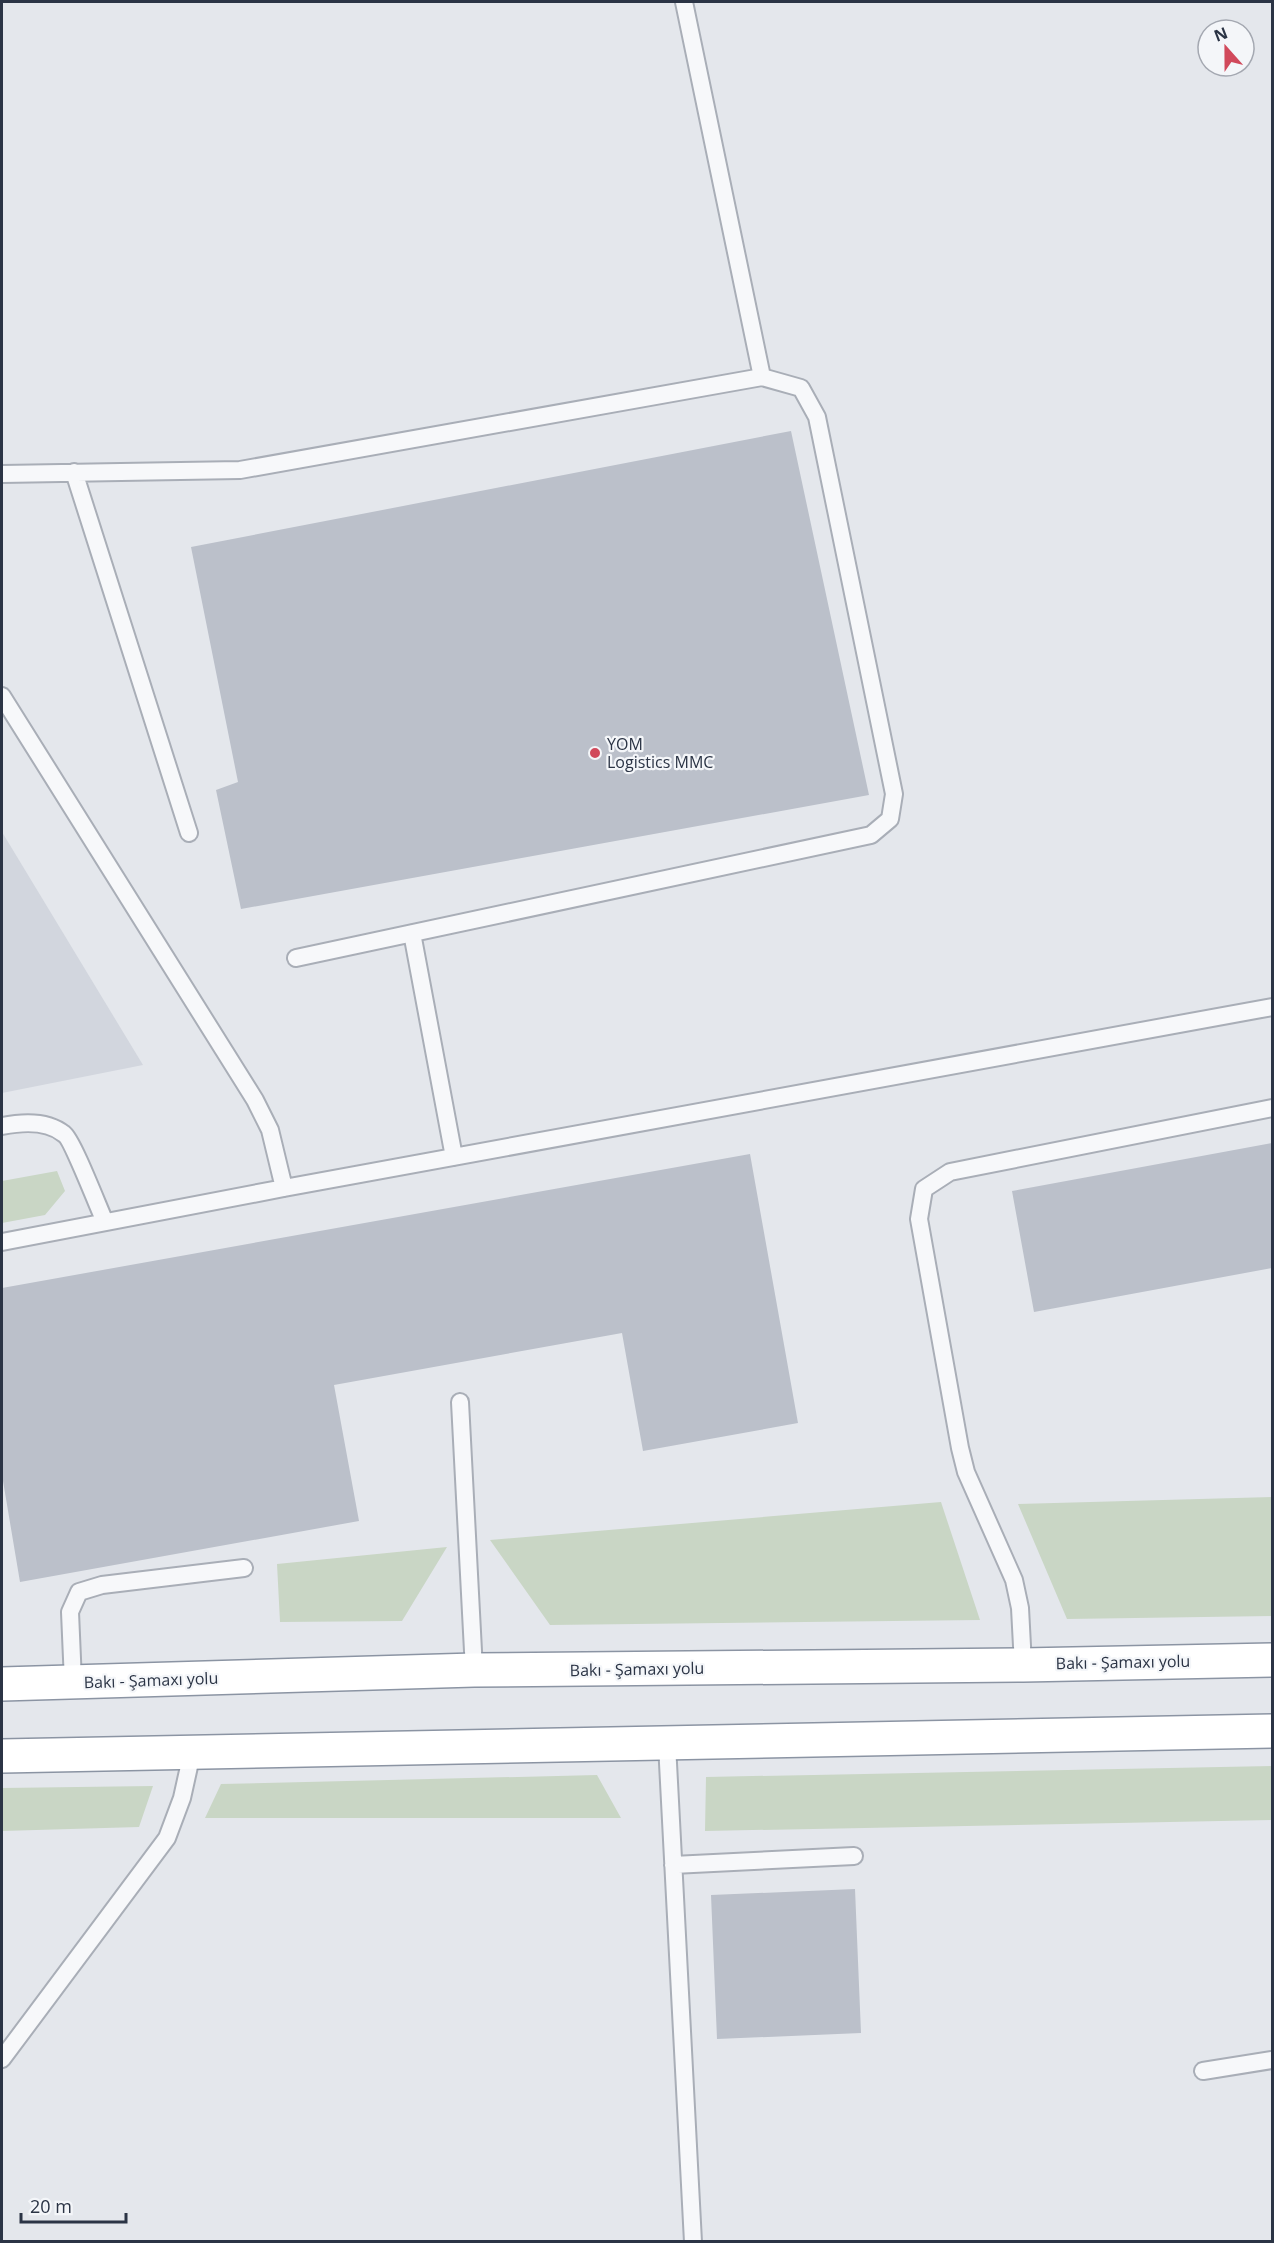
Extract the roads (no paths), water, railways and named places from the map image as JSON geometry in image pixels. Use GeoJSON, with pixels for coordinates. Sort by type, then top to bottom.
{"type":"FeatureCollection","features":[{"type":"Feature","properties":{"kind":"highway","name":"Bakı - Şamaxı yolu"},"geometry":{"type":"LineString","coordinates":[[2,1684],[474,1670],[1023,1665],[1272,1659]]}},
{"type":"Feature","properties":{"kind":"highway"},"geometry":{"type":"LineString","coordinates":[[2,1756],[1272,1731]]}},
{"type":"Feature","properties":{"kind":"lane"},"geometry":{"type":"LineString","coordinates":[[684,2],[762,377]]}},
{"type":"Feature","properties":{"kind":"lane"},"geometry":{"type":"LineString","coordinates":[[2,474],[240,470],[762,377],[801,388],[817,417],[894,794],[890,819],[872,836],[296,958]]}},
{"type":"Feature","properties":{"kind":"lane"},"geometry":{"type":"LineString","coordinates":[[74,472],[189,832]]}},
{"type":"Feature","properties":{"kind":"lane"},"geometry":{"type":"LineString","coordinates":[[2,696],[255,1100],[270,1130],[284,1188]]}},
{"type":"Feature","properties":{"kind":"lane"},"geometry":{"type":"LineString","coordinates":[[411,933],[454,1157]]}},
{"type":"Feature","properties":{"kind":"lane"},"geometry":{"type":"LineString","coordinates":[[2,1242],[1272,1007]]}},
{"type":"Feature","properties":{"kind":"lane"},"geometry":{"type":"LineString","coordinates":[[1023,1665],[1020,1608],[1014,1580],[966,1472],[960,1448],[919,1219],[924,1189],[950,1172],[1272,1108]]}},
{"type":"Feature","properties":{"kind":"lane"},"geometry":{"type":"LineString","coordinates":[[2,1126],[48,1125],[67,1135],[105,1222]]}},
{"type":"Feature","properties":{"kind":"lane"},"geometry":{"type":"LineString","coordinates":[[460,1402],[474,1670]]}},
{"type":"Feature","properties":{"kind":"lane"},"geometry":{"type":"LineString","coordinates":[[73,1682],[70,1612],[79,1592],[102,1585],[244,1568]]}},
{"type":"Feature","properties":{"kind":"lane"},"geometry":{"type":"LineString","coordinates":[[667,1744],[693,2241]]}},
{"type":"Feature","properties":{"kind":"lane"},"geometry":{"type":"LineString","coordinates":[[2,2059],[167,1838],[182,1798],[192,1753]]}},
{"type":"Feature","properties":{"kind":"lane"},"geometry":{"type":"LineString","coordinates":[[673,1865],[854,1856]]}},
{"type":"Feature","properties":{"kind":"lane"},"geometry":{"type":"LineString","coordinates":[[1203,2071],[1272,2060]]}},
{"type":"Feature","properties":{"kind":"place","name":"YOM Logistics MMC"},"geometry":{"type":"Point","coordinates":[595,753]}}]}
